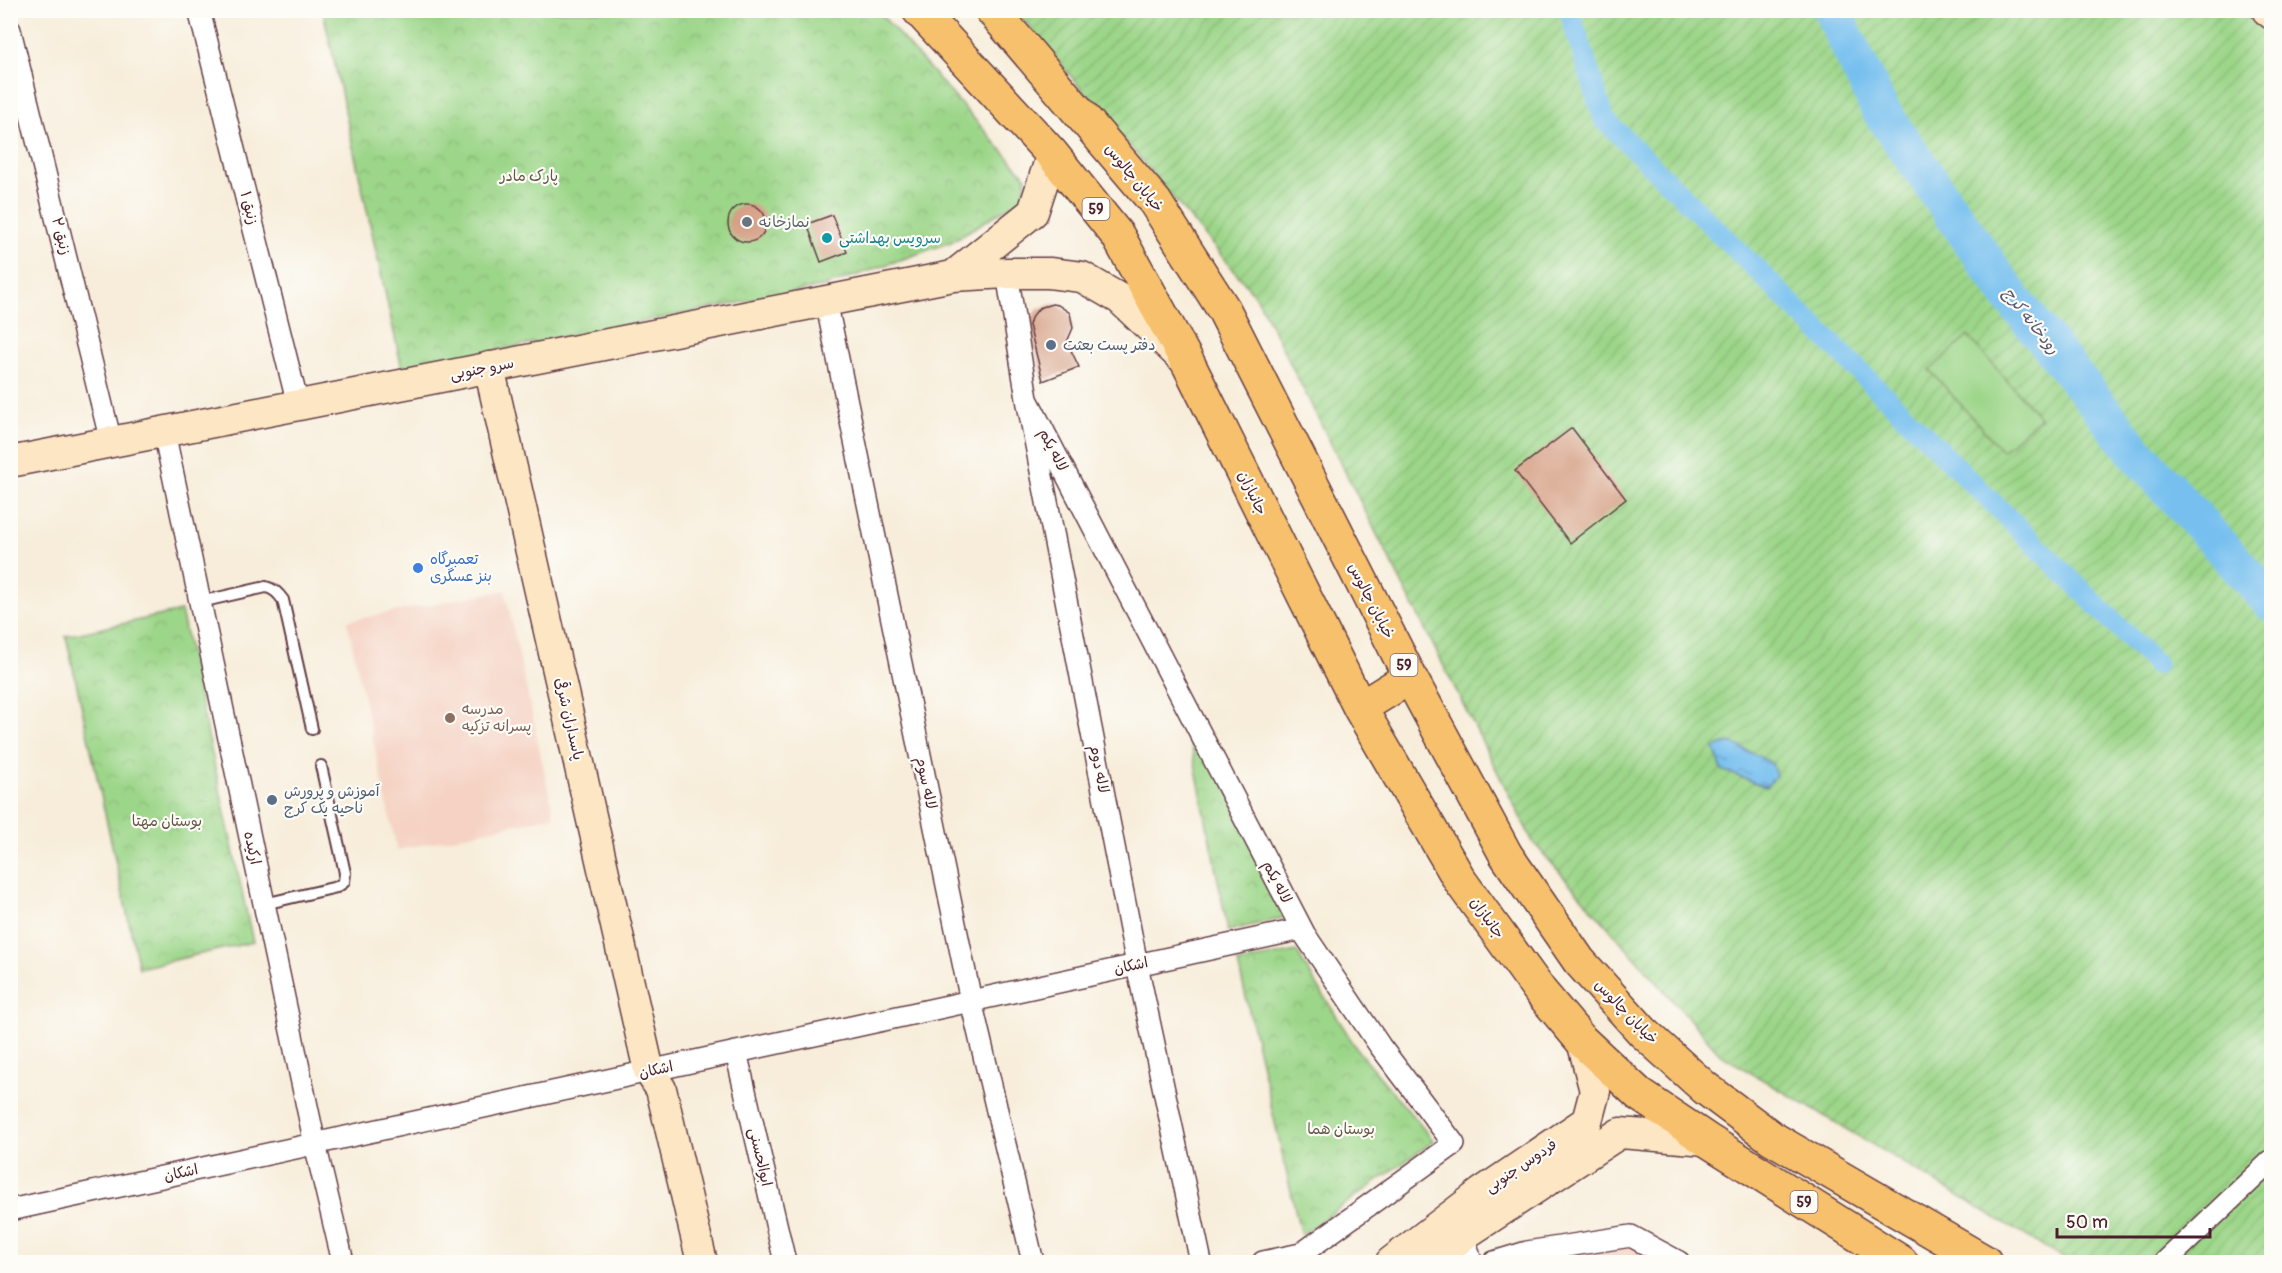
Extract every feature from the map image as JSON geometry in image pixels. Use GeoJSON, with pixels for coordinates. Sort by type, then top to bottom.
{"type":"FeatureCollection","features":[{"type":"Feature","properties":{"kind":"highway","name":"59"},"geometry":{"type":"LineString","coordinates":[[919,10],[1052,154],[1118,236],[1189,365]]}},
{"type":"Feature","properties":{"kind":"highway","name":"خیابان چالوس"},"geometry":{"type":"LineString","coordinates":[[992,10],[1155,202],[1224,310],[1410,676],[1506,855],[1579,961],[1643,1032],[1705,1088],[1772,1138],[1985,1263]]}},
{"type":"Feature","properties":{"kind":"highway","name":"جانبازان"},"geometry":{"type":"LineString","coordinates":[[1189,365],[1360,708],[1461,882],[1540,991],[1582,1041],[1640,1095],[1901,1263]]}},
{"type":"Feature","properties":{"kind":"highway"},"geometry":{"type":"LineString","coordinates":[[1360,708],[1410,676]]}},
{"type":"Feature","properties":{"kind":"street","name":"زنبق ۱"},"geometry":{"type":"LineString","coordinates":[[199,10],[298,405]]}},
{"type":"Feature","properties":{"kind":"street"},"geometry":{"type":"LineString","coordinates":[[2267,10],[2271,14]]}},
{"type":"Feature","properties":{"kind":"street","name":"زنبق ۲"},"geometry":{"type":"LineString","coordinates":[[10,30],[111,442]]}},
{"type":"Feature","properties":{"kind":"street"},"geometry":{"type":"LineString","coordinates":[[953,276],[1032,212],[1052,154]]}},
{"type":"Feature","properties":{"kind":"street","name":"سرو جنوبی"},"geometry":{"type":"LineString","coordinates":[[10,462],[953,276],[1007,273],[1082,276],[1120,300],[1189,365]]}},
{"type":"Feature","properties":{"kind":"street","name":"لاله دوم"},"geometry":{"type":"LineString","coordinates":[[1007,273],[1027,399],[1137,965],[1202,1263]]}},
{"type":"Feature","properties":{"kind":"street","name":"لاله سوم"},"geometry":{"type":"LineString","coordinates":[[826,301],[971,1001],[1033,1263]]}},
{"type":"Feature","properties":{"kind":"street","name":"پاسداران شرقی"},"geometry":{"type":"LineString","coordinates":[[489,368],[649,1071],[661,1089],[702,1263]]}},
{"type":"Feature","properties":{"kind":"street","name":"لاله یکم"},"geometry":{"type":"LineString","coordinates":[[1027,399],[1302,929],[1380,1046],[1454,1144],[1301,1254],[1263,1263]]}},
{"type":"Feature","properties":{"kind":"street","name":"ارکیده"},"geometry":{"type":"LineString","coordinates":[[164,432],[315,1144],[343,1263]]}},
{"type":"Feature","properties":{"kind":"street","name":"اشکان"},"geometry":{"type":"LineString","coordinates":[[10,1210],[1302,929]]}},
{"type":"Feature","properties":{"kind":"street","name":"فردوس جنوبی"},"geometry":{"type":"LineString","coordinates":[[1391,1263],[1481,1193],[1587,1121],[1595,1091],[1582,1041]]}},
{"type":"Feature","properties":{"kind":"street","name":"ابوالحسنی"},"geometry":{"type":"LineString","coordinates":[[736,1052],[784,1263]]}},
{"type":"Feature","properties":{"kind":"street","name":"پاسداران شرقی"},"geometry":{"type":"LineString","coordinates":[[649,1071],[645,1089],[683,1263]]}},
{"type":"Feature","properties":{"kind":"street","name":"فردوس جنوبی"},"geometry":{"type":"LineString","coordinates":[[1429,1263],[1467,1249],[1620,1133],[1707,1140]]}},
{"type":"Feature","properties":{"kind":"street"},"geometry":{"type":"LineString","coordinates":[[2165,1263],[2271,1160]]}},
{"type":"Feature","properties":{"kind":"street"},"geometry":{"type":"LineString","coordinates":[[1494,1263],[1527,1252],[1631,1236],[1679,1263]]}},
{"type":"Feature","properties":{"kind":"lane"},"geometry":{"type":"LineString","coordinates":[[200,602],[266,587],[273,589],[279,595],[312,729]]}},
{"type":"Feature","properties":{"kind":"lane"},"geometry":{"type":"LineString","coordinates":[[264,904],[337,887],[344,882],[345,873],[321,766]]}},
{"type":"Feature","properties":{"kind":"shaded area","name":"مدرسه پسرانه تزکیه"},"geometry":{"type":"Polygon","coordinates":[[[505,590],[554,816],[397,850],[347,621],[505,590]]]}},
{"type":"Feature","properties":{"kind":"shaded area"},"geometry":{"type":"Polygon","coordinates":[[[1630,1244],[1662,1262],[1520,1262],[1630,1244]]]}},
{"type":"Feature","properties":{"kind":"green space","name":"پارک مادر"},"geometry":{"type":"Polygon","coordinates":[[[323,11],[878,11],[1026,177],[1023,198],[951,242],[826,286],[402,369],[323,11]]]}},
{"type":"Feature","properties":{"kind":"green space"},"geometry":{"type":"Polygon","coordinates":[[[1016,11],[2271,11],[2271,1262],[2070,1262],[1721,1055],[1533,842],[1257,298],[1016,11]]]}},
{"type":"Feature","properties":{"kind":"green space"},"geometry":{"type":"Polygon","coordinates":[[[1968,336],[2040,418],[2002,451],[1930,370],[1968,336]]]}},
{"type":"Feature","properties":{"kind":"green space","name":"بوستان مهتا"},"geometry":{"type":"Polygon","coordinates":[[[181,611],[253,942],[139,968],[66,636],[181,611]]]}},
{"type":"Feature","properties":{"kind":"green space"},"geometry":{"type":"Polygon","coordinates":[[[1182,698],[1290,916],[1228,931],[1182,698]]]}},
{"type":"Feature","properties":{"kind":"green space","name":"بوستان هما"},"geometry":{"type":"Polygon","coordinates":[[[1296,951],[1358,1051],[1434,1141],[1301,1235],[1238,963],[1296,951]]]}},
{"type":"Feature","properties":{"kind":"water"},"geometry":{"type":"Polygon","coordinates":[[[1730,742],[1772,763],[1776,776],[1766,787],[1722,770],[1714,748],[1730,742]]]}},
{"type":"Feature","properties":{"kind":"building","name":"نمازخانه"},"geometry":{"type":"Polygon","coordinates":[[[747,204],[754,205],[760,210],[765,216],[765,230],[760,236],[754,241],[747,242],[740,241],[734,236],[729,230],[728,223],[729,216],[734,210],[740,205],[747,204]]]}},
{"type":"Feature","properties":{"kind":"building","name":"سرویس بهداشتی"},"geometry":{"type":"Polygon","coordinates":[[[832,215],[847,252],[821,262],[807,224],[832,215]]]}},
{"type":"Feature","properties":{"kind":"building","name":"دفتر پست بعثت"},"geometry":{"type":"Polygon","coordinates":[[[1052,304],[1070,313],[1073,328],[1067,342],[1079,367],[1043,381],[1029,325],[1031,318],[1039,308],[1052,304]]]}},
{"type":"Feature","properties":{"kind":"building"},"geometry":{"type":"Polygon","coordinates":[[[1572,428],[1626,499],[1570,543],[1515,471],[1572,428]]]}},
{"type":"Feature","properties":{"kind":"waterway"},"geometry":{"type":"LineString","coordinates":[[1569,10],[1604,119],[2156,664]]}},
{"type":"Feature","properties":{"kind":"waterway","name":"رودخانه کرج"},"geometry":{"type":"LineString","coordinates":[[1832,10],[1880,110],[2011,297],[2139,456],[2272,603]]}},
{"type":"Feature","properties":{"kind":"place","name":"نمازخانه"},"geometry":{"type":"Point","coordinates":[747,222]}},
{"type":"Feature","properties":{"kind":"place","name":"سرویس بهداشتی"},"geometry":{"type":"Point","coordinates":[827,238]}},
{"type":"Feature","properties":{"kind":"place","name":"دفتر پست بعثت"},"geometry":{"type":"Point","coordinates":[1051,345]}},
{"type":"Feature","properties":{"kind":"place","name":"تعمیرگاه بنز عسگری"},"geometry":{"type":"Point","coordinates":[418,568]}},
{"type":"Feature","properties":{"kind":"place","name":"مدرسه پسرانه تزکیه"},"geometry":{"type":"Point","coordinates":[450,718]}},
{"type":"Feature","properties":{"kind":"place","name":"آموزش و پرورش ناحیه یک کرج"},"geometry":{"type":"Point","coordinates":[272,800]}}]}
